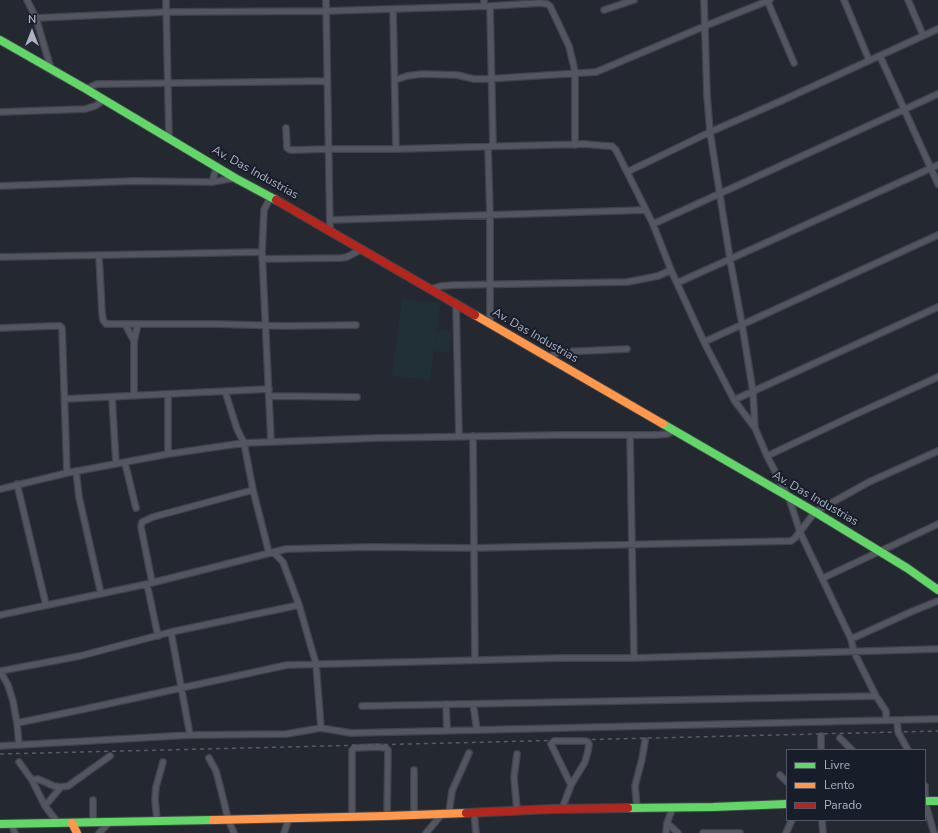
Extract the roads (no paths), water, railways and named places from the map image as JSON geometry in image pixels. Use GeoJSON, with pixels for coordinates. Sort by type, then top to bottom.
{"type":"FeatureCollection","features":[{"type":"Feature","properties":{"kind":"main road"},"geometry":{"type":"LineString","coordinates":[[0,40],[106,101]]}},
{"type":"Feature","properties":{"kind":"main road","name":"Av. Das Industrias"},"geometry":{"type":"LineString","coordinates":[[106,101],[235,178],[271,196],[330,230],[814,512],[925,579],[938,590]]}},
{"type":"Feature","properties":{"kind":"main road"},"geometry":{"type":"LineString","coordinates":[[926,802],[938,801]]}},
{"type":"Feature","properties":{"kind":"main road"},"geometry":{"type":"LineString","coordinates":[[0,824],[352,817],[517,810],[786,804]]}},
{"type":"Feature","properties":{"kind":"main road"},"geometry":{"type":"LineString","coordinates":[[72,822],[77,833]]}},
{"type":"Feature","properties":{"kind":"street"},"geometry":{"type":"LineString","coordinates":[[27,0],[36,18],[51,69]]}},
{"type":"Feature","properties":{"kind":"street"},"geometry":{"type":"LineString","coordinates":[[166,0],[169,138]]}},
{"type":"Feature","properties":{"kind":"street"},"geometry":{"type":"LineString","coordinates":[[326,0],[330,230]]}},
{"type":"Feature","properties":{"kind":"street"},"geometry":{"type":"LineString","coordinates":[[604,10],[634,0]]}},
{"type":"Feature","properties":{"kind":"street"},"geometry":{"type":"LineString","coordinates":[[704,0],[707,95],[710,132],[719,194],[754,392],[755,428]]}},
{"type":"Feature","properties":{"kind":"street"},"geometry":{"type":"LineString","coordinates":[[395,80],[407,76],[422,74],[457,75],[478,79],[550,76],[596,72],[768,0],[794,63]]}},
{"type":"Feature","properties":{"kind":"street"},"geometry":{"type":"LineString","coordinates":[[844,0],[869,60]]}},
{"type":"Feature","properties":{"kind":"street"},"geometry":{"type":"LineString","coordinates":[[908,0],[923,35]]}},
{"type":"Feature","properties":{"kind":"street"},"geometry":{"type":"LineString","coordinates":[[36,18],[166,12],[393,9],[484,3],[490,6],[541,3],[550,6],[569,46],[575,73],[575,144]]}},
{"type":"Feature","properties":{"kind":"street"},"geometry":{"type":"LineString","coordinates":[[490,6],[492,78],[490,147],[490,324]]}},
{"type":"Feature","properties":{"kind":"street"},"geometry":{"type":"LineString","coordinates":[[393,9],[396,149]]}},
{"type":"Feature","properties":{"kind":"street"},"geometry":{"type":"LineString","coordinates":[[628,172],[710,132],[880,56],[938,28]]}},
{"type":"Feature","properties":{"kind":"street"},"geometry":{"type":"LineString","coordinates":[[880,56],[938,184]]}},
{"type":"Feature","properties":{"kind":"street"},"geometry":{"type":"LineString","coordinates":[[395,73],[407,76]]}},
{"type":"Feature","properties":{"kind":"street"},"geometry":{"type":"LineString","coordinates":[[86,89],[97,84],[327,81]]}},
{"type":"Feature","properties":{"kind":"street"},"geometry":{"type":"LineString","coordinates":[[652,224],[938,94]]}},
{"type":"Feature","properties":{"kind":"street"},"geometry":{"type":"LineString","coordinates":[[0,112],[85,109],[106,101]]}},
{"type":"Feature","properties":{"kind":"street"},"geometry":{"type":"LineString","coordinates":[[286,128],[287,148],[294,150],[328,148],[396,149],[575,144],[612,146],[620,156],[646,210],[671,270],[704,342],[734,400],[755,428],[767,456],[789,498],[800,532],[851,639],[854,652],[876,696],[886,712],[886,720]]}},
{"type":"Feature","properties":{"kind":"street"},"geometry":{"type":"LineString","coordinates":[[677,283],[938,165]]}},
{"type":"Feature","properties":{"kind":"street"},"geometry":{"type":"LineString","coordinates":[[212,182],[217,166]]}},
{"type":"Feature","properties":{"kind":"street"},"geometry":{"type":"LineString","coordinates":[[0,186],[134,181],[212,182],[235,178]]}},
{"type":"Feature","properties":{"kind":"street"},"geometry":{"type":"LineString","coordinates":[[271,196],[264,210],[262,252],[271,442]]}},
{"type":"Feature","properties":{"kind":"street"},"geometry":{"type":"LineString","coordinates":[[330,220],[646,210]]}},
{"type":"Feature","properties":{"kind":"street"},"geometry":{"type":"LineString","coordinates":[[704,342],[938,235]]}},
{"type":"Feature","properties":{"kind":"street"},"geometry":{"type":"LineString","coordinates":[[262,259],[341,258],[362,250]]}},
{"type":"Feature","properties":{"kind":"street"},"geometry":{"type":"LineString","coordinates":[[0,256],[99,256],[262,252]]}},
{"type":"Feature","properties":{"kind":"street"},"geometry":{"type":"LineString","coordinates":[[99,256],[103,320],[106,324],[278,326],[356,325]]}},
{"type":"Feature","properties":{"kind":"street"},"geometry":{"type":"LineString","coordinates":[[431,289],[449,285],[627,282],[658,276],[671,270]]}},
{"type":"Feature","properties":{"kind":"street"},"geometry":{"type":"LineString","coordinates":[[456,304],[459,437]]}},
{"type":"Feature","properties":{"kind":"street"},"geometry":{"type":"LineString","coordinates":[[734,400],[938,306]]}},
{"type":"Feature","properties":{"kind":"street"},"geometry":{"type":"LineString","coordinates":[[125,324],[134,341]]}},
{"type":"Feature","properties":{"kind":"street"},"geometry":{"type":"LineString","coordinates":[[134,396],[134,341],[138,324]]}},
{"type":"Feature","properties":{"kind":"street"},"geometry":{"type":"LineString","coordinates":[[0,328],[61,327],[63,332],[67,473]]}},
{"type":"Feature","properties":{"kind":"street"},"geometry":{"type":"LineString","coordinates":[[549,358],[560,352],[627,349]]}},
{"type":"Feature","properties":{"kind":"street"},"geometry":{"type":"LineString","coordinates":[[767,456],[938,377]]}},
{"type":"Feature","properties":{"kind":"street"},"geometry":{"type":"LineString","coordinates":[[65,399],[269,389]]}},
{"type":"Feature","properties":{"kind":"street"},"geometry":{"type":"LineString","coordinates":[[225,391],[237,429],[244,442],[253,490],[272,553],[283,562],[299,605],[316,664],[321,728]]}},
{"type":"Feature","properties":{"kind":"street"},"geometry":{"type":"LineString","coordinates":[[168,394],[168,454]]}},
{"type":"Feature","properties":{"kind":"street"},"geometry":{"type":"LineString","coordinates":[[270,396],[357,397]]}},
{"type":"Feature","properties":{"kind":"street"},"geometry":{"type":"LineString","coordinates":[[112,397],[116,464]]}},
{"type":"Feature","properties":{"kind":"street"},"geometry":{"type":"LineString","coordinates":[[1,487],[76,471],[244,442],[473,436],[630,435],[663,434],[674,431]]}},
{"type":"Feature","properties":{"kind":"street"},"geometry":{"type":"LineString","coordinates":[[630,435],[634,658]]}},
{"type":"Feature","properties":{"kind":"street"},"geometry":{"type":"LineString","coordinates":[[473,436],[475,659]]}},
{"type":"Feature","properties":{"kind":"street"},"geometry":{"type":"LineString","coordinates":[[0,615],[149,583],[286,549],[370,547],[474,548],[632,543],[791,541],[800,532],[814,512],[869,482],[938,451]]}},
{"type":"Feature","properties":{"kind":"street"},"geometry":{"type":"LineString","coordinates":[[125,463],[136,508]]}},
{"type":"Feature","properties":{"kind":"street"},"geometry":{"type":"LineString","coordinates":[[76,471],[79,497],[101,594]]}},
{"type":"Feature","properties":{"kind":"street"},"geometry":{"type":"LineString","coordinates":[[17,484],[46,605]]}},
{"type":"Feature","properties":{"kind":"street"},"geometry":{"type":"LineString","coordinates":[[158,636],[141,527],[142,522],[153,517],[253,490]]}},
{"type":"Feature","properties":{"kind":"street"},"geometry":{"type":"LineString","coordinates":[[823,578],[938,524]]}},
{"type":"Feature","properties":{"kind":"street"},"geometry":{"type":"LineString","coordinates":[[283,562],[286,549]]}},
{"type":"Feature","properties":{"kind":"street"},"geometry":{"type":"LineString","coordinates":[[851,639],[938,601]]}},
{"type":"Feature","properties":{"kind":"street"},"geometry":{"type":"LineString","coordinates":[[19,745],[17,723],[11,696],[8,685],[0,671],[80,656],[171,632],[299,605]]}},
{"type":"Feature","properties":{"kind":"street"},"geometry":{"type":"LineString","coordinates":[[171,632],[190,735]]}},
{"type":"Feature","properties":{"kind":"street"},"geometry":{"type":"LineString","coordinates":[[17,723],[287,665],[475,659],[634,658],[938,649]]}},
{"type":"Feature","properties":{"kind":"street"},"geometry":{"type":"LineString","coordinates":[[362,706],[876,696]]}},
{"type":"Feature","properties":{"kind":"street"},"geometry":{"type":"LineString","coordinates":[[446,704],[447,730]]}},
{"type":"Feature","properties":{"kind":"street"},"geometry":{"type":"LineString","coordinates":[[473,704],[477,730]]}},
{"type":"Feature","properties":{"kind":"street"},"geometry":{"type":"LineString","coordinates":[[0,746],[190,735],[286,734],[321,728],[351,733],[938,719]]}},
{"type":"Feature","properties":{"kind":"street"},"geometry":{"type":"LineString","coordinates":[[897,720],[898,732],[907,749]]}},
{"type":"Feature","properties":{"kind":"street"},"geometry":{"type":"LineString","coordinates":[[821,736],[821,749]]}},
{"type":"Feature","properties":{"kind":"street"},"geometry":{"type":"LineString","coordinates":[[840,738],[851,749]]}},
{"type":"Feature","properties":{"kind":"street"},"geometry":{"type":"LineString","coordinates":[[562,809],[571,785],[585,762],[588,751],[588,742],[578,740],[554,741],[551,744],[571,785]]}},
{"type":"Feature","properties":{"kind":"street"},"geometry":{"type":"LineString","coordinates":[[637,808],[635,786],[645,741]]}},
{"type":"Feature","properties":{"kind":"street"},"geometry":{"type":"LineString","coordinates":[[352,817],[352,750],[354,748],[378,747],[386,748],[388,750],[387,816]]}},
{"type":"Feature","properties":{"kind":"street"},"geometry":{"type":"LineString","coordinates":[[426,833],[446,813],[452,791],[469,753]]}},
{"type":"Feature","properties":{"kind":"street"},"geometry":{"type":"LineString","coordinates":[[517,754],[514,777],[517,810]]}},
{"type":"Feature","properties":{"kind":"street"},"geometry":{"type":"LineString","coordinates":[[32,780],[38,779],[54,786],[61,787],[72,783],[110,756]]}},
{"type":"Feature","properties":{"kind":"street"},"geometry":{"type":"LineString","coordinates":[[210,758],[216,771],[228,819],[234,833]]}},
{"type":"Feature","properties":{"kind":"street"},"geometry":{"type":"LineString","coordinates":[[19,762],[32,780],[45,806],[58,823]]}},
{"type":"Feature","properties":{"kind":"street"},"geometry":{"type":"LineString","coordinates":[[157,820],[155,799],[156,787],[162,762]]}},
{"type":"Feature","properties":{"kind":"street"},"geometry":{"type":"LineString","coordinates":[[414,770],[414,814]]}},
{"type":"Feature","properties":{"kind":"street"},"geometry":{"type":"LineString","coordinates":[[780,775],[786,781]]}},
{"type":"Feature","properties":{"kind":"street"},"geometry":{"type":"LineString","coordinates":[[45,806],[61,787]]}},
{"type":"Feature","properties":{"kind":"street"},"geometry":{"type":"LineString","coordinates":[[93,800],[93,822]]}},
{"type":"Feature","properties":{"kind":"street"},"geometry":{"type":"LineString","coordinates":[[926,805],[934,833]]}},
{"type":"Feature","properties":{"kind":"street"},"geometry":{"type":"LineString","coordinates":[[666,833],[667,823],[673,807]]}},
{"type":"Feature","properties":{"kind":"street"},"geometry":{"type":"LineString","coordinates":[[474,812],[476,833]]}},
{"type":"Feature","properties":{"kind":"street"},"geometry":{"type":"LineString","coordinates":[[284,833],[289,818]]}},
{"type":"Feature","properties":{"kind":"street"},"geometry":{"type":"LineString","coordinates":[[786,833],[792,821]]}},
{"type":"Feature","properties":{"kind":"street"},"geometry":{"type":"LineString","coordinates":[[822,821],[823,833]]}},
{"type":"Feature","properties":{"kind":"street"},"geometry":{"type":"LineString","coordinates":[[99,833],[110,822]]}},
{"type":"Feature","properties":{"kind":"street"},"geometry":{"type":"LineString","coordinates":[[10,823],[15,833]]}},
{"type":"Feature","properties":{"kind":"street"},"geometry":{"type":"LineString","coordinates":[[667,823],[678,833]]}},
{"type":"Feature","properties":{"kind":"street"},"geometry":{"type":"LineString","coordinates":[[703,833],[740,833]]}},
{"type":"Feature","properties":{"kind":"railway"},"geometry":{"type":"LineString","coordinates":[[0,754],[938,731]]}}]}
